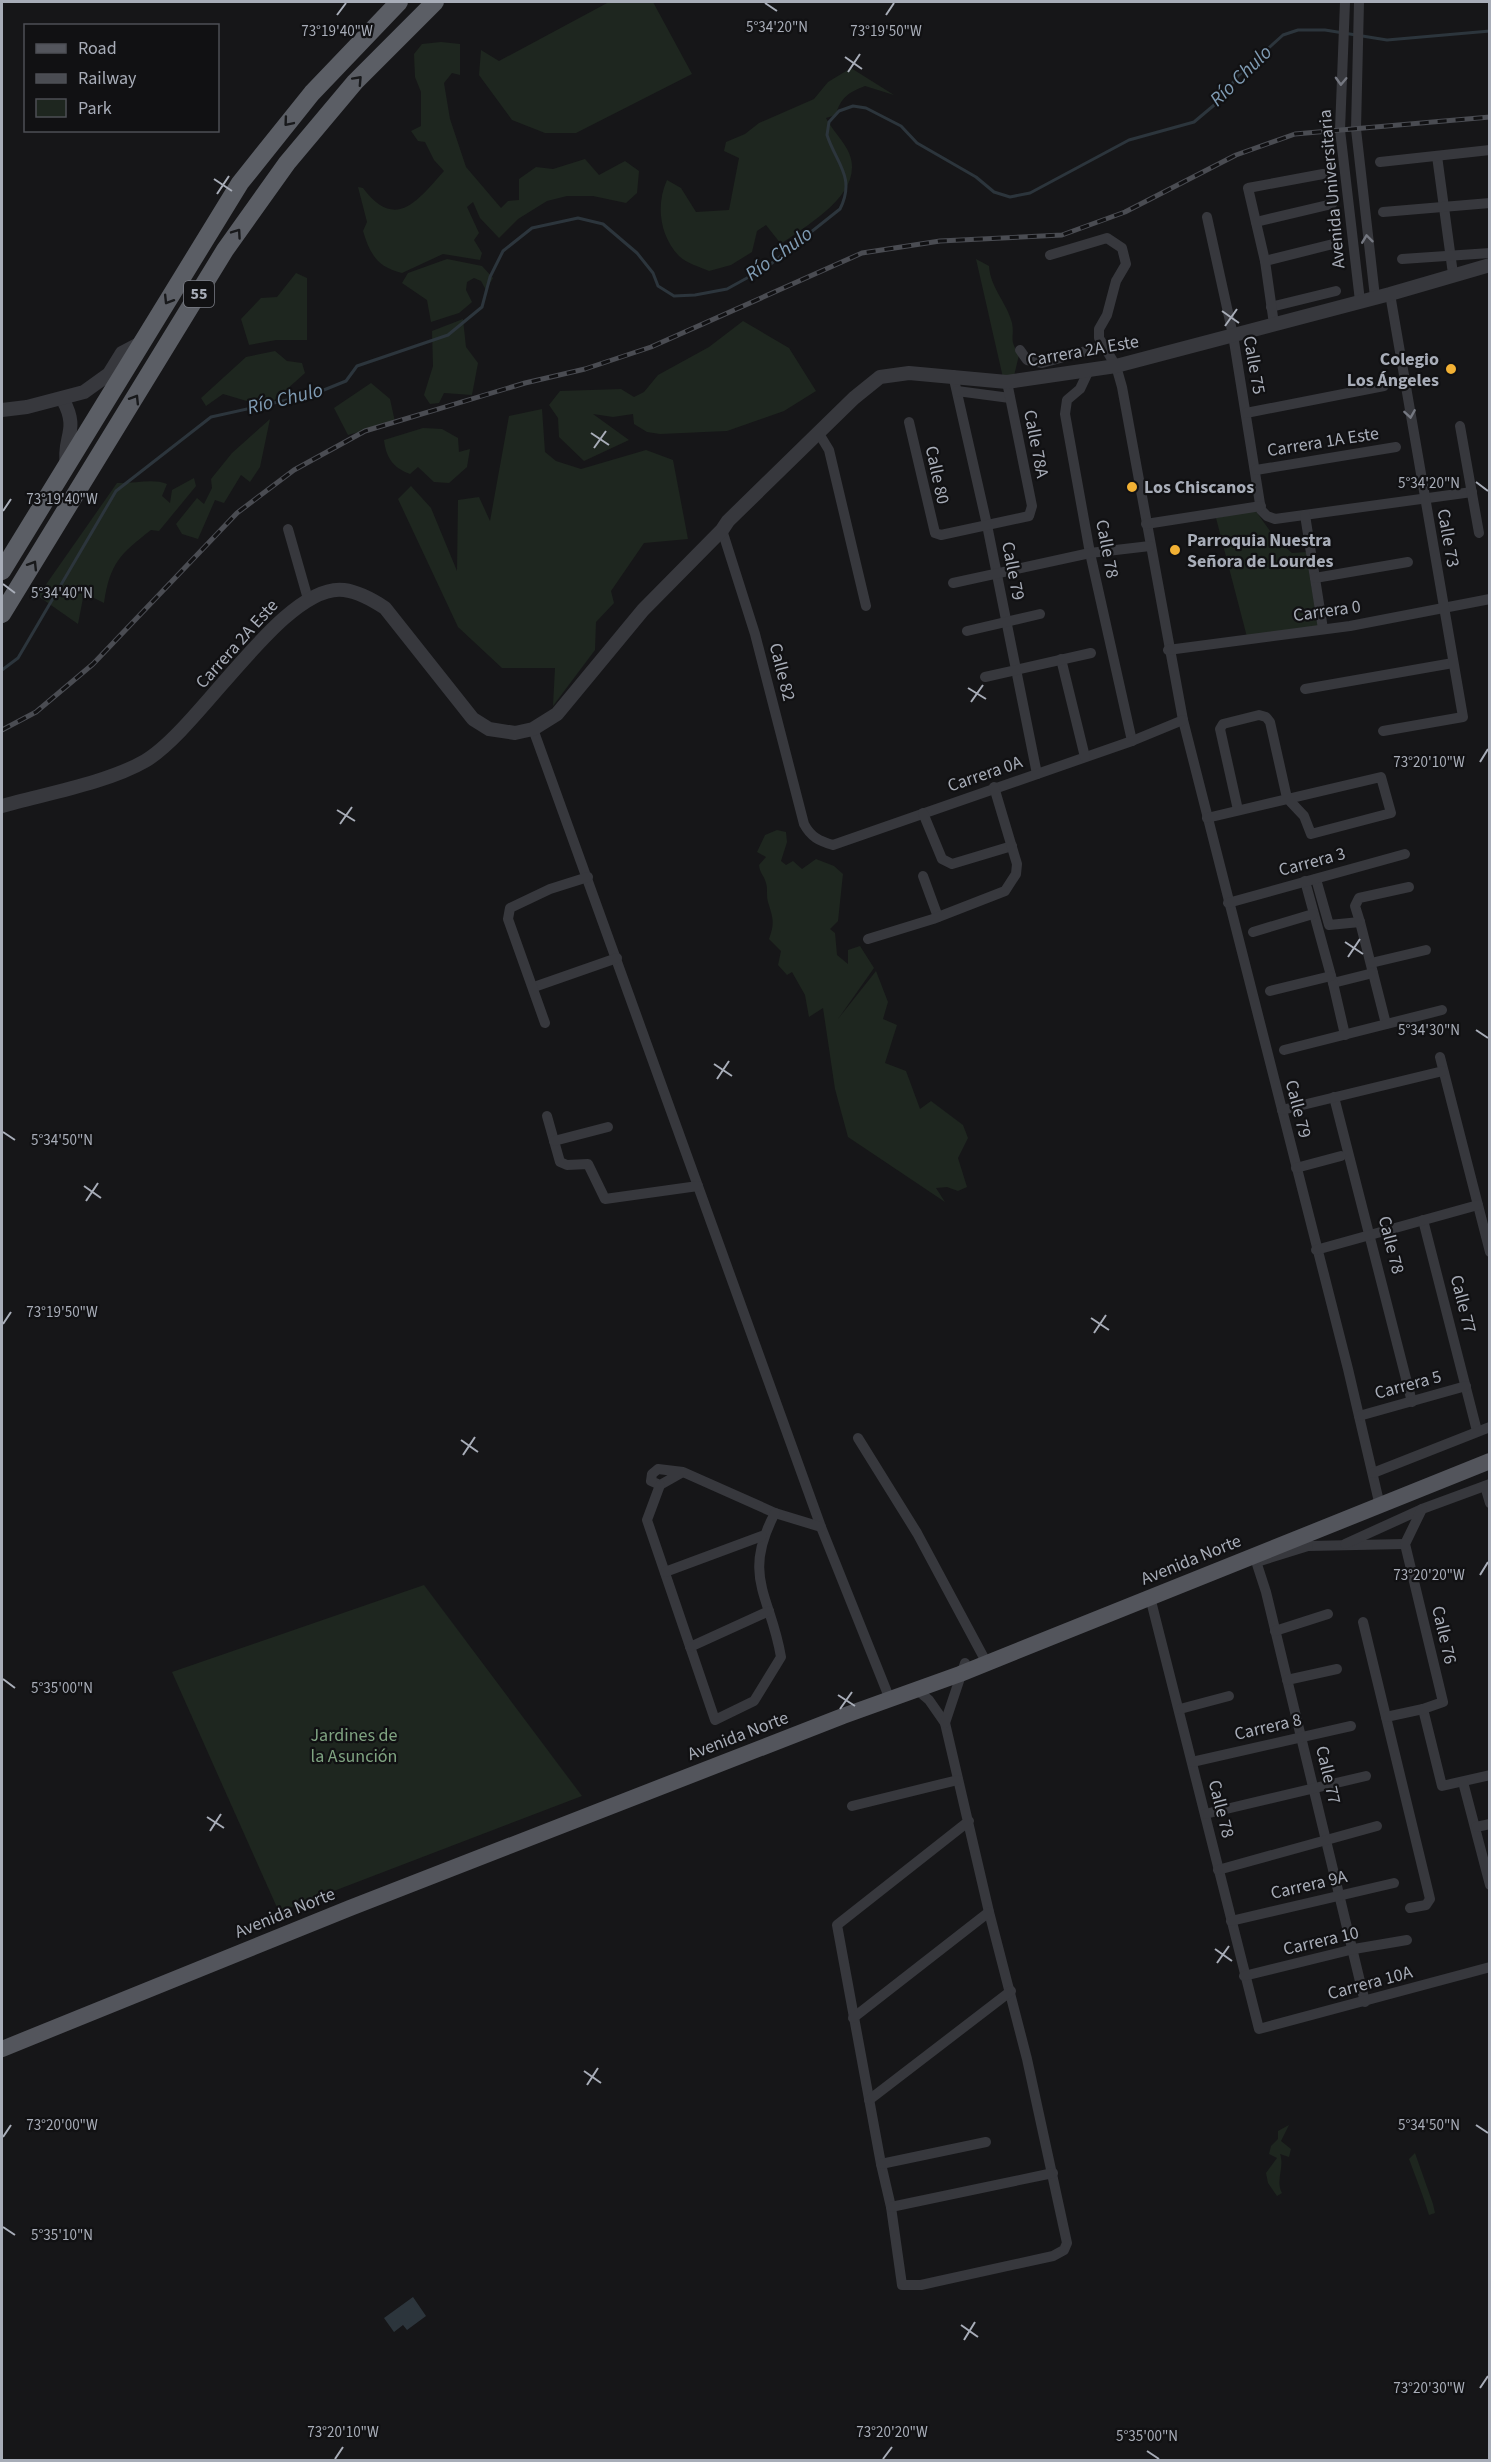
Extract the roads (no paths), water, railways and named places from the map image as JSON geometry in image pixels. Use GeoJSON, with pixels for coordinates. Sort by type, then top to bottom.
{"type":"FeatureCollection","features":[{"type":"Feature","properties":{"kind":"highway","name":"55"},"geometry":{"type":"LineString","coordinates":[[2,571],[240,183],[312,93],[399,2]]}},
{"type":"Feature","properties":{"kind":"highway","name":"55"},"geometry":{"type":"LineString","coordinates":[[2,614],[232,241],[287,164],[355,82],[435,2]]}},
{"type":"Feature","properties":{"kind":"main road","name":"Avenida Norte"},"geometry":{"type":"LineString","coordinates":[[2,2049],[350,1908],[913,1686],[1255,1559],[1379,1501],[1490,1453]]}},
{"type":"Feature","properties":{"kind":"main road","name":"Avenida Norte"},"geometry":{"type":"LineString","coordinates":[[963,1669],[983,1656],[1379,1501],[1490,1461]]}},
{"type":"Feature","properties":{"kind":"main road","name":"Avenida Norte"},"geometry":{"type":"LineString","coordinates":[[2,2037],[887,1692],[913,1686]]}},
{"type":"Feature","properties":{"kind":"street","name":"Avenida Universitaria"},"geometry":{"type":"LineString","coordinates":[[1346,2],[1340,130],[1360,301]]}},
{"type":"Feature","properties":{"kind":"street","name":"Avenida Universitaria"},"geometry":{"type":"LineString","coordinates":[[1359,3],[1356,129],[1375,297]]}},
{"type":"Feature","properties":{"kind":"street"},"geometry":{"type":"LineString","coordinates":[[1380,162],[1490,150]]}},
{"type":"Feature","properties":{"kind":"street"},"geometry":{"type":"LineString","coordinates":[[1437,156],[1453,274]]}},
{"type":"Feature","properties":{"kind":"street"},"geometry":{"type":"LineString","coordinates":[[1274,324],[1265,261],[1248,188],[1323,174]]}},
{"type":"Feature","properties":{"kind":"street"},"geometry":{"type":"LineString","coordinates":[[1383,212],[1490,202]]}},
{"type":"Feature","properties":{"kind":"street"},"geometry":{"type":"LineString","coordinates":[[1256,222],[1332,204]]}},
{"type":"Feature","properties":{"kind":"street","name":"Calle 75"},"geometry":{"type":"LineString","coordinates":[[1207,217],[1233,335],[1260,506],[1267,516],[1275,519],[1305,515]]}},
{"type":"Feature","properties":{"kind":"street"},"geometry":{"type":"LineString","coordinates":[[1050,255],[1107,238],[1122,248],[1126,264],[1116,281],[1107,315],[1099,329],[1099,338],[1116,366],[1183,720]]}},
{"type":"Feature","properties":{"kind":"street"},"geometry":{"type":"LineString","coordinates":[[1265,261],[1337,243]]}},
{"type":"Feature","properties":{"kind":"street"},"geometry":{"type":"LineString","coordinates":[[1402,259],[1490,253]]}},
{"type":"Feature","properties":{"kind":"street","name":"Carrera 2A Este"},"geometry":{"type":"LineString","coordinates":[[2,806],[105,777],[145,761],[182,732],[274,627],[299,603],[322,593],[342,589],[371,599],[385,608],[473,719],[489,729],[515,733],[533,729],[557,714],[643,610],[818,432],[854,398],[880,378],[909,373],[954,375],[1007,382],[1116,366],[1390,294],[1490,265]]}},
{"type":"Feature","properties":{"kind":"street"},"geometry":{"type":"LineString","coordinates":[[1271,307],[1336,291]]}},
{"type":"Feature","properties":{"kind":"street","name":"Calle 73"},"geometry":{"type":"LineString","coordinates":[[1383,731],[1462,717],[1390,294]]}},
{"type":"Feature","properties":{"kind":"street"},"geometry":{"type":"LineString","coordinates":[[2,410],[63,400],[98,384],[109,374],[122,353],[141,343]]}},
{"type":"Feature","properties":{"kind":"street"},"geometry":{"type":"LineString","coordinates":[[1020,350],[1027,360],[1042,363],[1104,346]]}},
{"type":"Feature","properties":{"kind":"street","name":"Calle 78"},"geometry":{"type":"LineString","coordinates":[[1089,370],[1080,389],[1064,406],[1090,553],[1132,741]]}},
{"type":"Feature","properties":{"kind":"street","name":"Calle 79"},"geometry":{"type":"LineString","coordinates":[[954,375],[1037,774]]}},
{"type":"Feature","properties":{"kind":"street","name":"Calle 78A"},"geometry":{"type":"LineString","coordinates":[[987,525],[1032,513],[1007,382]]}},
{"type":"Feature","properties":{"kind":"street"},"geometry":{"type":"LineString","coordinates":[[1246,413],[1384,386]]}},
{"type":"Feature","properties":{"kind":"street"},"geometry":{"type":"LineString","coordinates":[[957,392],[1010,398]]}},
{"type":"Feature","properties":{"kind":"street"},"geometry":{"type":"LineString","coordinates":[[63,400],[72,423],[72,433],[64,451],[67,465]]}},
{"type":"Feature","properties":{"kind":"street","name":"Calle 80"},"geometry":{"type":"LineString","coordinates":[[909,422],[932,530],[937,534],[987,525]]}},
{"type":"Feature","properties":{"kind":"street"},"geometry":{"type":"LineString","coordinates":[[1460,426],[1479,533]]}},
{"type":"Feature","properties":{"kind":"street"},"geometry":{"type":"LineString","coordinates":[[818,432],[830,450],[866,606]]}},
{"type":"Feature","properties":{"kind":"street","name":"Carrera 1A Este"},"geometry":{"type":"LineString","coordinates":[[1256,470],[1396,447]]}},
{"type":"Feature","properties":{"kind":"street"},"geometry":{"type":"LineString","coordinates":[[1323,629],[1305,515],[1472,492]]}},
{"type":"Feature","properties":{"kind":"street"},"geometry":{"type":"LineString","coordinates":[[1146,524],[1260,506]]}},
{"type":"Feature","properties":{"kind":"street","name":"Calle 82"},"geometry":{"type":"LineString","coordinates":[[725,526],[804,824]]}},
{"type":"Feature","properties":{"kind":"street"},"geometry":{"type":"LineString","coordinates":[[288,529],[308,599]]}},
{"type":"Feature","properties":{"kind":"street"},"geometry":{"type":"LineString","coordinates":[[953,583],[1090,553],[1150,546]]}},
{"type":"Feature","properties":{"kind":"street"},"geometry":{"type":"LineString","coordinates":[[1315,578],[1408,562]]}},
{"type":"Feature","properties":{"kind":"street","name":"Carrera 0"},"geometry":{"type":"LineString","coordinates":[[1168,650],[1323,629],[1490,599]]}},
{"type":"Feature","properties":{"kind":"street"},"geometry":{"type":"LineString","coordinates":[[967,631],[1040,614]]}},
{"type":"Feature","properties":{"kind":"street"},"geometry":{"type":"LineString","coordinates":[[985,677],[1091,652]]}},
{"type":"Feature","properties":{"kind":"street"},"geometry":{"type":"LineString","coordinates":[[1061,659],[1085,757]]}},
{"type":"Feature","properties":{"kind":"street"},"geometry":{"type":"LineString","coordinates":[[1305,689],[1453,663]]}},
{"type":"Feature","properties":{"kind":"street"},"geometry":{"type":"LineString","coordinates":[[1207,818],[1287,798],[1381,777],[1391,813],[1311,834],[1304,816],[1287,798],[1270,722],[1266,717],[1259,715],[1223,724],[1220,729],[1238,810]]}},
{"type":"Feature","properties":{"kind":"street","name":"Calle 79"},"geometry":{"type":"LineString","coordinates":[[1183,720],[1379,1501]]}},
{"type":"Feature","properties":{"kind":"street","name":"Carrera 0A"},"geometry":{"type":"LineString","coordinates":[[804,824],[810,834],[833,845],[994,787],[1132,741],[1183,720]]}},
{"type":"Feature","properties":{"kind":"street"},"geometry":{"type":"LineString","coordinates":[[533,729],[618,958],[821,1527],[887,1692]]}},
{"type":"Feature","properties":{"kind":"street"},"geometry":{"type":"LineString","coordinates":[[868,939],[938,917],[1005,891],[1016,874],[1017,864],[994,787]]}},
{"type":"Feature","properties":{"kind":"street"},"geometry":{"type":"LineString","coordinates":[[923,813],[942,859],[946,863],[952,864],[1012,846]]}},
{"type":"Feature","properties":{"kind":"street","name":"Carrera 3"},"geometry":{"type":"LineString","coordinates":[[1228,903],[1404,854]]}},
{"type":"Feature","properties":{"kind":"street"},"geometry":{"type":"LineString","coordinates":[[923,876],[938,917]]}},
{"type":"Feature","properties":{"kind":"street"},"geometry":{"type":"LineString","coordinates":[[545,1023],[508,919],[510,908],[550,889],[588,877]]}},
{"type":"Feature","properties":{"kind":"street"},"geometry":{"type":"LineString","coordinates":[[1310,880],[1313,914],[1345,1035]]}},
{"type":"Feature","properties":{"kind":"street"},"geometry":{"type":"LineString","coordinates":[[1310,880],[1329,925],[1360,922]]}},
{"type":"Feature","properties":{"kind":"street"},"geometry":{"type":"LineString","coordinates":[[1386,1024],[1355,906],[1359,898],[1409,887]]}},
{"type":"Feature","properties":{"kind":"street"},"geometry":{"type":"LineString","coordinates":[[1253,932],[1313,914]]}},
{"type":"Feature","properties":{"kind":"street"},"geometry":{"type":"LineString","coordinates":[[1270,991],[1332,980],[1426,950]]}},
{"type":"Feature","properties":{"kind":"street"},"geometry":{"type":"LineString","coordinates":[[534,987],[618,958]]}},
{"type":"Feature","properties":{"kind":"street"},"geometry":{"type":"LineString","coordinates":[[1284,1050],[1442,1010]]}},
{"type":"Feature","properties":{"kind":"street"},"geometry":{"type":"LineString","coordinates":[[1440,1057],[1490,1252]]}},
{"type":"Feature","properties":{"kind":"street"},"geometry":{"type":"LineString","coordinates":[[1282,1110],[1443,1071]]}},
{"type":"Feature","properties":{"kind":"street","name":"Calle 78"},"geometry":{"type":"LineString","coordinates":[[1334,1097],[1412,1402]]}},
{"type":"Feature","properties":{"kind":"street"},"geometry":{"type":"LineString","coordinates":[[547,1116],[562,1163],[567,1166],[583,1162],[590,1166],[605,1199],[698,1186]]}},
{"type":"Feature","properties":{"kind":"street"},"geometry":{"type":"LineString","coordinates":[[554,1141],[608,1127]]}},
{"type":"Feature","properties":{"kind":"street"},"geometry":{"type":"LineString","coordinates":[[1296,1168],[1341,1156]]}},
{"type":"Feature","properties":{"kind":"street"},"geometry":{"type":"LineString","coordinates":[[1316,1250],[1478,1205]]}},
{"type":"Feature","properties":{"kind":"street","name":"Calle 77"},"geometry":{"type":"LineString","coordinates":[[1423,1220],[1477,1431]]}},
{"type":"Feature","properties":{"kind":"street","name":"Carrera 5"},"geometry":{"type":"LineString","coordinates":[[1359,1416],[1466,1386]]}},
{"type":"Feature","properties":{"kind":"street"},"geometry":{"type":"LineString","coordinates":[[1373,1473],[1490,1426]]}},
{"type":"Feature","properties":{"kind":"street"},"geometry":{"type":"LineString","coordinates":[[858,1438],[917,1533],[983,1656]]}},
{"type":"Feature","properties":{"kind":"street"},"geometry":{"type":"LineString","coordinates":[[775,1513],[762,1536],[758,1560],[759,1585],[777,1631],[781,1658],[754,1701],[715,1720],[647,1521],[660,1485],[682,1472],[775,1513],[821,1527]]}},
{"type":"Feature","properties":{"kind":"street"},"geometry":{"type":"LineString","coordinates":[[1345,1544],[1422,1509],[1487,1485],[1490,1503]]}},
{"type":"Feature","properties":{"kind":"street"},"geometry":{"type":"LineString","coordinates":[[1255,1559],[1308,1546],[1405,1544],[1422,1509]]}},
{"type":"Feature","properties":{"kind":"street"},"geometry":{"type":"LineString","coordinates":[[664,1572],[762,1536]]}},
{"type":"Feature","properties":{"kind":"street"},"geometry":{"type":"LineString","coordinates":[[1289,1542],[1308,1546]]}},
{"type":"Feature","properties":{"kind":"street","name":"Calle 76"},"geometry":{"type":"LineString","coordinates":[[1405,1544],[1443,1702],[1423,1709]]}},
{"type":"Feature","properties":{"kind":"street","name":"Calle 77"},"geometry":{"type":"LineString","coordinates":[[1255,1559],[1301,1735],[1365,2002]]}},
{"type":"Feature","properties":{"kind":"street","name":"Calle 78"},"geometry":{"type":"LineString","coordinates":[[1150,1597],[1259,2029]]}},
{"type":"Feature","properties":{"kind":"street"},"geometry":{"type":"LineString","coordinates":[[690,1647],[768,1611]]}},
{"type":"Feature","properties":{"kind":"street"},"geometry":{"type":"LineString","coordinates":[[1275,1631],[1328,1614]]}},
{"type":"Feature","properties":{"kind":"street"},"geometry":{"type":"LineString","coordinates":[[1363,1622],[1430,1899],[1426,1905],[1410,1908]]}},
{"type":"Feature","properties":{"kind":"street"},"geometry":{"type":"LineString","coordinates":[[945,1723],[963,1669]]}},
{"type":"Feature","properties":{"kind":"street"},"geometry":{"type":"LineString","coordinates":[[1287,1680],[1337,1669]]}},
{"type":"Feature","properties":{"kind":"street"},"geometry":{"type":"LineString","coordinates":[[913,1686],[929,1700],[945,1723],[969,1821],[989,1912],[1011,1991],[1067,2243],[1064,2250],[1053,2256],[932,2283],[902,2285],[891,2207],[837,1925],[969,1821]]}},
{"type":"Feature","properties":{"kind":"street"},"geometry":{"type":"LineString","coordinates":[[1180,1709],[1229,1696]]}},
{"type":"Feature","properties":{"kind":"street"},"geometry":{"type":"LineString","coordinates":[[1386,1717],[1423,1709],[1442,1786],[1490,1775]]}},
{"type":"Feature","properties":{"kind":"street","name":"Carrera 8"},"geometry":{"type":"LineString","coordinates":[[1192,1762],[1352,1725]]}},
{"type":"Feature","properties":{"kind":"street"},"geometry":{"type":"LineString","coordinates":[[1206,1814],[1366,1776]]}},
{"type":"Feature","properties":{"kind":"street"},"geometry":{"type":"LineString","coordinates":[[852,1806],[958,1780]]}},
{"type":"Feature","properties":{"kind":"street"},"geometry":{"type":"LineString","coordinates":[[1463,1782],[1490,1885]]}},
{"type":"Feature","properties":{"kind":"street"},"geometry":{"type":"LineString","coordinates":[[1476,1827],[1490,1824]]}},
{"type":"Feature","properties":{"kind":"street"},"geometry":{"type":"LineString","coordinates":[[1218,1870],[1377,1826]]}},
{"type":"Feature","properties":{"kind":"street","name":"Carrera 9A"},"geometry":{"type":"LineString","coordinates":[[1231,1921],[1394,1883]]}},
{"type":"Feature","properties":{"kind":"street"},"geometry":{"type":"LineString","coordinates":[[854,2018],[989,1912]]}},
{"type":"Feature","properties":{"kind":"street","name":"Carrera 10"},"geometry":{"type":"LineString","coordinates":[[1244,1976],[1354,1949],[1407,1940]]}},
{"type":"Feature","properties":{"kind":"street","name":"Carrera 10A"},"geometry":{"type":"LineString","coordinates":[[1259,2029],[1490,1967]]}},
{"type":"Feature","properties":{"kind":"street"},"geometry":{"type":"LineString","coordinates":[[869,2100],[1011,1991]]}},
{"type":"Feature","properties":{"kind":"street"},"geometry":{"type":"LineString","coordinates":[[881,2164],[986,2142]]}},
{"type":"Feature","properties":{"kind":"street"},"geometry":{"type":"LineString","coordinates":[[891,2207],[1053,2173]]}},
{"type":"Feature","properties":{"kind":"waterway","name":"Río Chulo"},"geometry":{"type":"LineString","coordinates":[[2,670],[18,658],[116,491],[211,417],[314,394],[346,381],[357,366],[448,335],[482,307],[490,277],[503,251],[532,228],[578,218],[603,224],[637,253],[653,273],[658,286],[674,296],[727,289],[767,267],[840,209],[846,188],[845,179],[827,135],[829,122],[839,111],[853,106],[866,108],[901,126],[917,143],[976,177],[994,192],[1010,197],[1030,193],[1129,140],[1194,122],[1219,101],[1238,76],[1283,35],[1298,30],[1325,30],[1387,40],[1490,31]]}},
{"type":"Feature","properties":{"kind":"railway"},"geometry":{"type":"LineString","coordinates":[[2,730],[36,712],[93,664],[237,513],[294,470],[365,431],[525,383],[585,369],[651,347],[862,253],[940,241],[1062,235],[1125,212],[1236,155],[1295,134],[1490,117]]}},
{"type":"Feature","properties":{"kind":"place","name":"Colegio Los Ángeles"},"geometry":{"type":"Point","coordinates":[1451,369]}},
{"type":"Feature","properties":{"kind":"place","name":"Los Chiscanos"},"geometry":{"type":"Point","coordinates":[1132,487]}},
{"type":"Feature","properties":{"kind":"place","name":"Parroquia Nuestra Señora de Lourdes"},"geometry":{"type":"Point","coordinates":[1175,550]}},
{"type":"Feature","properties":{"kind":"park label","name":"Jardines de la Asunción"},"geometry":{"type":"Point","coordinates":[354,1745]}}]}
